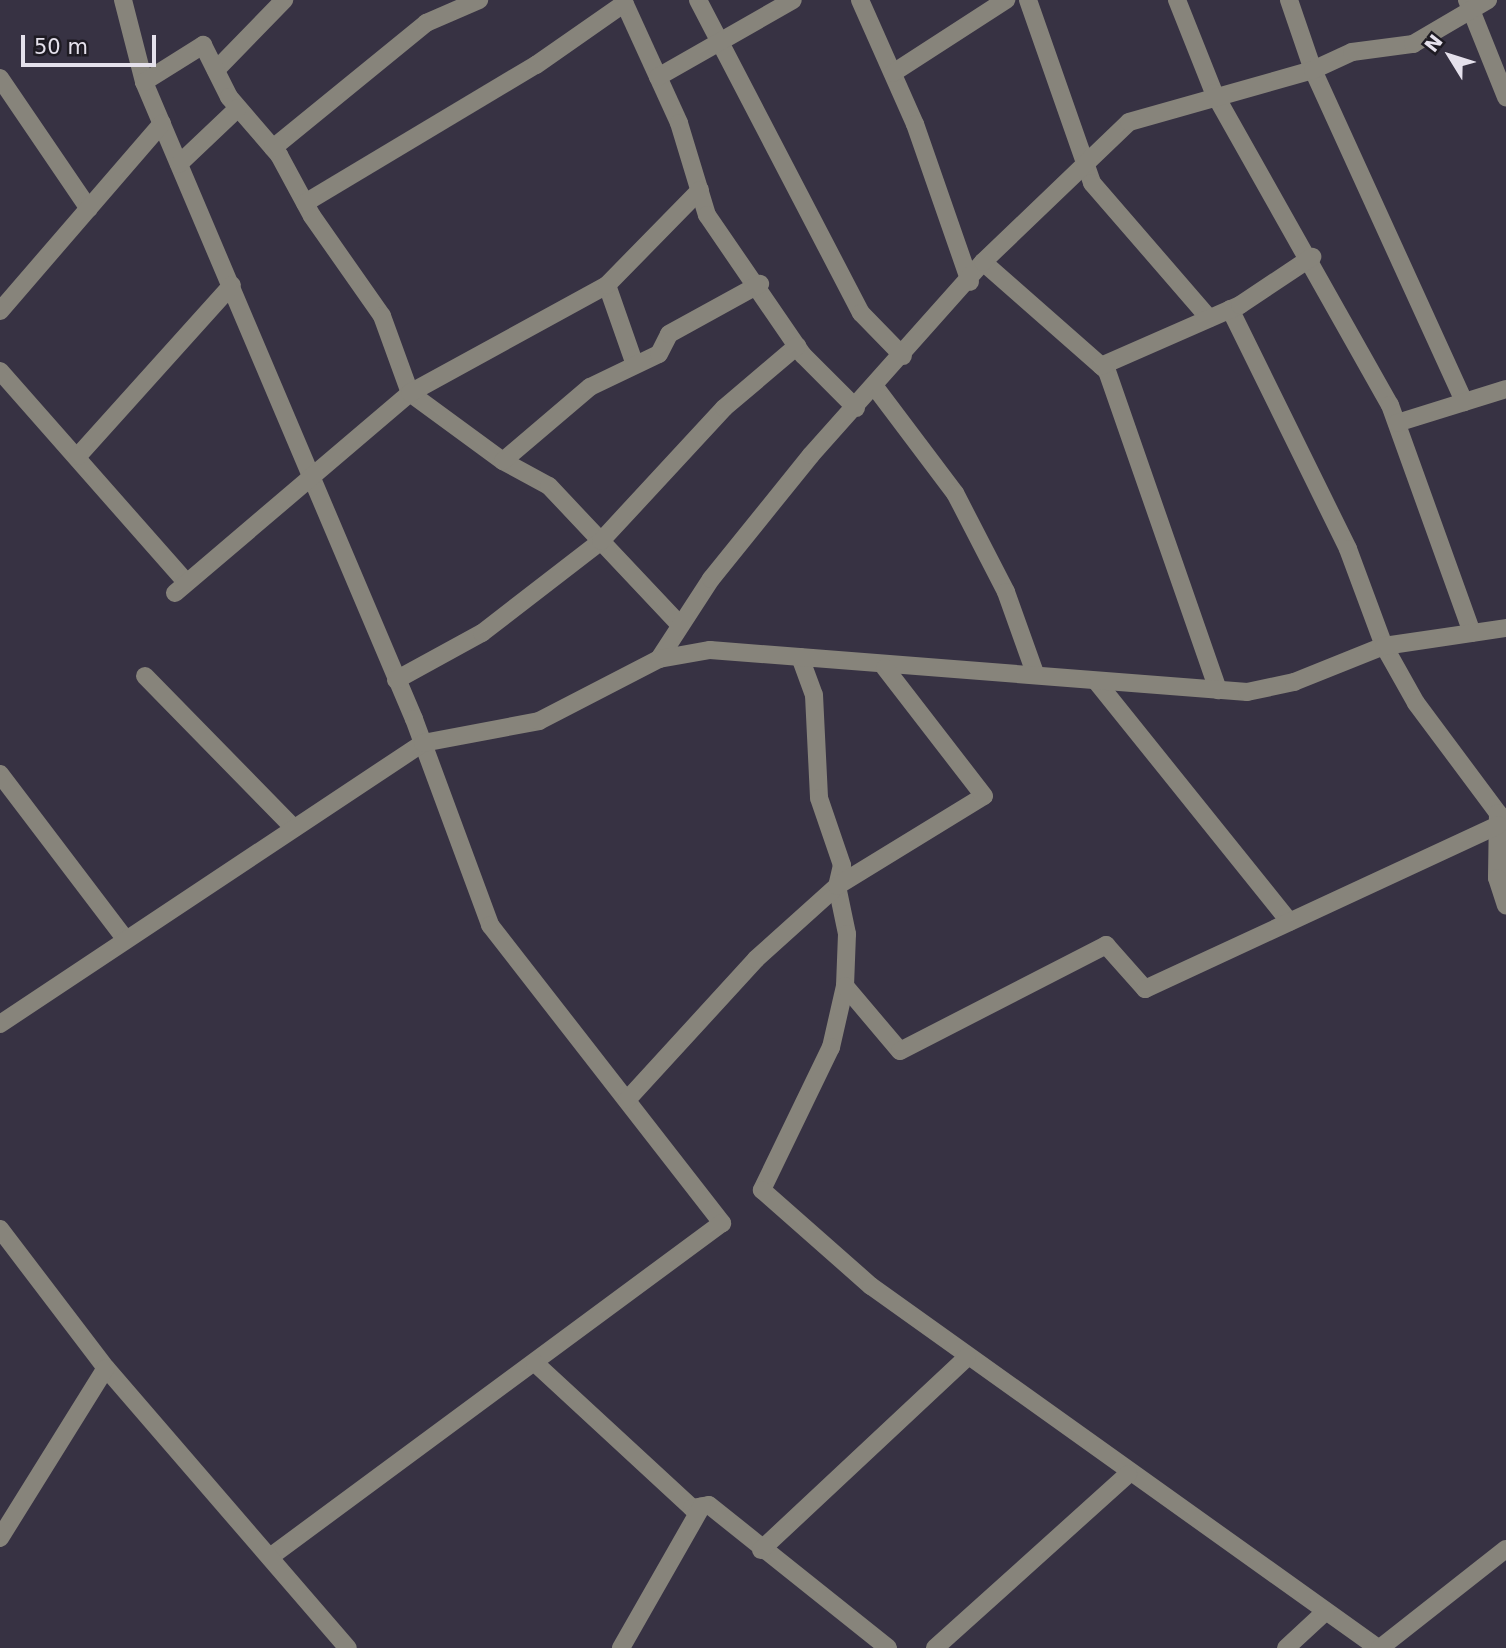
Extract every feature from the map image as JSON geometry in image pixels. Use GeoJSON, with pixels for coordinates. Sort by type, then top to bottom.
{"type":"FeatureCollection","features":[{"type":"Feature","properties":{"kind":"street"},"geometry":{"type":"LineString","coordinates":[[123,0],[144,82],[312,472],[423,743],[490,925],[723,1223],[270,1557]]}},
{"type":"Feature","properties":{"kind":"street"},"geometry":{"type":"LineString","coordinates":[[216,70],[284,0]]}},
{"type":"Feature","properties":{"kind":"street"},"geometry":{"type":"LineString","coordinates":[[272,148],[426,23],[479,0]]}},
{"type":"Feature","properties":{"kind":"street"},"geometry":{"type":"LineString","coordinates":[[698,0],[861,313],[903,356]]}},
{"type":"Feature","properties":{"kind":"street"},"geometry":{"type":"LineString","coordinates":[[658,77],[793,0]]}},
{"type":"Feature","properties":{"kind":"street"},"geometry":{"type":"LineString","coordinates":[[860,0],[893,73],[970,282]]}},
{"type":"Feature","properties":{"kind":"street"},"geometry":{"type":"LineString","coordinates":[[893,73],[1006,0]]}},
{"type":"Feature","properties":{"kind":"street"},"geometry":{"type":"LineString","coordinates":[[1028,0],[1092,183],[1209,318]]}},
{"type":"Feature","properties":{"kind":"street"},"geometry":{"type":"LineString","coordinates":[[1177,0],[1214,93],[1312,257],[1396,423],[1472,633]]}},
{"type":"Feature","properties":{"kind":"street"},"geometry":{"type":"LineString","coordinates":[[1289,0],[1313,69],[1464,402]]}},
{"type":"Feature","properties":{"kind":"street"},"geometry":{"type":"LineString","coordinates":[[659,659],[679,624],[768,507],[970,282],[983,262],[1129,122],[1214,93],[1313,69],[1352,52],[1413,44],[1469,5],[1488,0]]}},
{"type":"Feature","properties":{"kind":"street"},"geometry":{"type":"LineString","coordinates":[[305,203],[536,65],[624,2],[658,77],[707,215],[760,284],[797,346],[856,408]]}},
{"type":"Feature","properties":{"kind":"street"},"geometry":{"type":"LineString","coordinates":[[1469,5],[1506,97]]}},
{"type":"Feature","properties":{"kind":"street"},"geometry":{"type":"LineString","coordinates":[[144,82],[203,45],[238,108],[272,148],[305,203],[382,316],[410,393],[502,461],[548,486],[679,624]]}},
{"type":"Feature","properties":{"kind":"street"},"geometry":{"type":"LineString","coordinates":[[0,78],[89,209]]}},
{"type":"Feature","properties":{"kind":"street"},"geometry":{"type":"LineString","coordinates":[[179,164],[238,108]]}},
{"type":"Feature","properties":{"kind":"street"},"geometry":{"type":"LineString","coordinates":[[0,311],[162,123]]}},
{"type":"Feature","properties":{"kind":"street"},"geometry":{"type":"LineString","coordinates":[[0,371],[78,456],[181,587],[312,472],[410,393],[607,285],[700,190]]}},
{"type":"Feature","properties":{"kind":"street"},"geometry":{"type":"LineString","coordinates":[[1101,366],[1230,309],[1312,257]]}},
{"type":"Feature","properties":{"kind":"street"},"geometry":{"type":"LineString","coordinates":[[983,262],[1101,366],[1218,690]]}},
{"type":"Feature","properties":{"kind":"street"},"geometry":{"type":"LineString","coordinates":[[502,461],[590,387],[634,362],[659,354],[669,334],[760,284]]}},
{"type":"Feature","properties":{"kind":"street"},"geometry":{"type":"LineString","coordinates":[[78,456],[232,285]]}},
{"type":"Feature","properties":{"kind":"street"},"geometry":{"type":"LineString","coordinates":[[607,285],[634,362]]}},
{"type":"Feature","properties":{"kind":"street"},"geometry":{"type":"LineString","coordinates":[[1230,309],[1348,550],[1384,646],[1416,703],[1498,813],[1497,878],[1506,906]]}},
{"type":"Feature","properties":{"kind":"street"},"geometry":{"type":"LineString","coordinates":[[396,680],[482,633],[601,541],[724,408],[797,346]]}},
{"type":"Feature","properties":{"kind":"street"},"geometry":{"type":"LineString","coordinates":[[875,387],[955,493],[1006,592],[1035,673]]}},
{"type":"Feature","properties":{"kind":"street"},"geometry":{"type":"LineString","coordinates":[[1396,423],[1506,389]]}},
{"type":"Feature","properties":{"kind":"street"},"geometry":{"type":"LineString","coordinates":[[0,1024],[423,743],[539,721],[659,659],[710,650],[800,657],[885,668],[1035,673],[1096,681],[1218,690],[1294,682],[1384,646],[1506,628]]}},
{"type":"Feature","properties":{"kind":"street"},"geometry":{"type":"LineString","coordinates":[[800,657],[814,695],[819,798],[842,864],[837,886],[847,934],[845,986],[831,1047],[762,1190],[871,1286],[1128,1474],[1379,1648],[1506,1549]]}},
{"type":"Feature","properties":{"kind":"street"},"geometry":{"type":"LineString","coordinates":[[627,1100],[756,959],[837,886],[984,796],[885,668]]}},
{"type":"Feature","properties":{"kind":"street"},"geometry":{"type":"LineString","coordinates":[[145,676],[294,828]]}},
{"type":"Feature","properties":{"kind":"street"},"geometry":{"type":"LineString","coordinates":[[1096,681],[1290,922]]}},
{"type":"Feature","properties":{"kind":"street"},"geometry":{"type":"LineString","coordinates":[[0,774],[126,940]]}},
{"type":"Feature","properties":{"kind":"street"},"geometry":{"type":"LineString","coordinates":[[845,986],[900,1051],[1105,945],[1144,989],[1498,825]]}},
{"type":"Feature","properties":{"kind":"street"},"geometry":{"type":"LineString","coordinates":[[0,1229],[106,1368],[270,1557],[337,1644]]}},
{"type":"Feature","properties":{"kind":"street"},"geometry":{"type":"LineString","coordinates":[[761,1550],[967,1357]]}},
{"type":"Feature","properties":{"kind":"street"},"geometry":{"type":"LineString","coordinates":[[536,1363],[692,1508],[709,1505],[761,1550],[888,1648]]}},
{"type":"Feature","properties":{"kind":"street"},"geometry":{"type":"LineString","coordinates":[[2,1527],[106,1368]]}},
{"type":"Feature","properties":{"kind":"street"},"geometry":{"type":"LineString","coordinates":[[935,1648],[1128,1474]]}},
{"type":"Feature","properties":{"kind":"street"},"geometry":{"type":"LineString","coordinates":[[621,1648],[702,1506]]}},
{"type":"Feature","properties":{"kind":"street"},"geometry":{"type":"LineString","coordinates":[[1286,1648],[1326,1611]]}}]}
